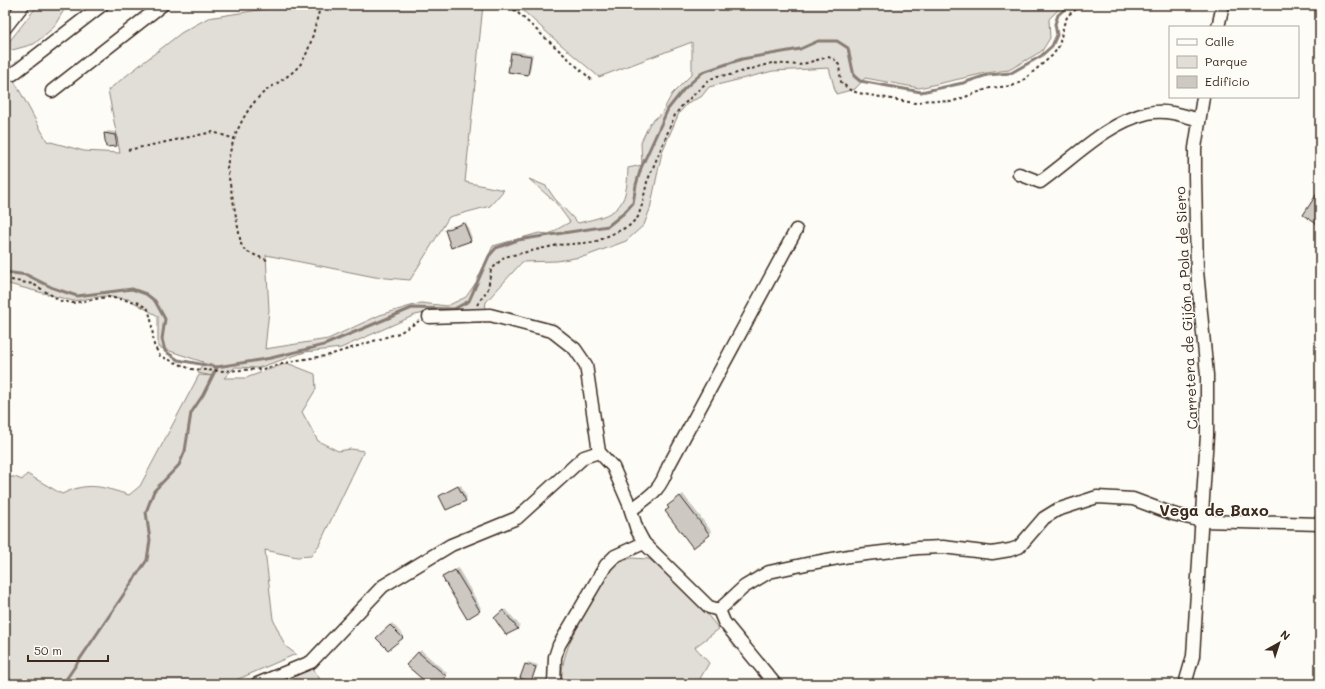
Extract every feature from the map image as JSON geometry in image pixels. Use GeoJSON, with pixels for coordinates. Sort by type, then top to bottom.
{"type":"FeatureCollection","features":[{"type":"Feature","properties":{"kind":"street"},"geometry":{"type":"LineString","coordinates":[[5,28],[22,5]]}},
{"type":"Feature","properties":{"kind":"street"},"geometry":{"type":"LineString","coordinates":[[13,74],[102,5]]}},
{"type":"Feature","properties":{"kind":"street"},"geometry":{"type":"LineString","coordinates":[[52,91],[162,5]]}},
{"type":"Feature","properties":{"kind":"street"},"geometry":{"type":"LineString","coordinates":[[1218,26],[1222,5]]}},
{"type":"Feature","properties":{"kind":"street","name":"Carretera de Gijón a Pola de Siero"},"geometry":{"type":"LineString","coordinates":[[1185,684],[1194,656],[1207,435],[1207,375],[1197,271],[1195,148],[1203,98]]}},
{"type":"Feature","properties":{"kind":"street"},"geometry":{"type":"LineString","coordinates":[[1019,174],[1040,182],[1118,124],[1148,113],[1174,113],[1199,120]]}},
{"type":"Feature","properties":{"kind":"street"},"geometry":{"type":"LineString","coordinates":[[631,510],[658,490],[663,482],[668,467],[796,230]]}},
{"type":"Feature","properties":{"kind":"street"},"geometry":{"type":"LineString","coordinates":[[429,317],[469,314],[490,315],[552,331],[575,349],[586,365],[599,452],[613,467],[631,510],[637,530],[644,544],[709,607],[719,610]]}},
{"type":"Feature","properties":{"kind":"street"},"geometry":{"type":"LineString","coordinates":[[257,684],[311,662],[383,586],[451,545],[517,518],[584,457],[599,452]]}},
{"type":"Feature","properties":{"kind":"street"},"geometry":{"type":"LineString","coordinates":[[719,610],[744,587],[769,572],[811,563],[849,556],[918,548],[943,547],[992,553],[1010,550],[1019,547],[1044,518],[1057,510],[1097,497],[1133,499],[1173,514],[1202,521],[1320,524]]}},
{"type":"Feature","properties":{"kind":"street"},"geometry":{"type":"LineString","coordinates":[[554,684],[555,658],[559,645],[606,565],[616,556],[644,544]]}},
{"type":"Feature","properties":{"kind":"street"},"geometry":{"type":"LineString","coordinates":[[719,610],[724,622],[775,684]]}},
{"type":"Feature","properties":{"kind":"path"},"geometry":{"type":"LineString","coordinates":[[267,260],[245,251],[241,244],[227,167],[229,155],[248,110],[257,99],[291,74],[300,65],[307,51],[321,5]]}},
{"type":"Feature","properties":{"kind":"path"},"geometry":{"type":"LineString","coordinates":[[509,5],[594,80]]}},
{"type":"Feature","properties":{"kind":"path"},"geometry":{"type":"LineString","coordinates":[[469,314],[488,289],[491,270],[498,261],[504,257],[558,245],[595,242],[629,226],[638,217],[647,182],[675,115],[681,106],[708,80],[717,76],[730,75],[772,63],[799,65],[828,57],[834,59],[838,65],[841,82],[844,86],[858,93],[914,103],[929,100],[952,102],[990,88],[1012,86],[1022,82],[1053,55],[1060,46],[1064,24],[1068,15],[1082,5]]}},
{"type":"Feature","properties":{"kind":"path"},"geometry":{"type":"LineString","coordinates":[[128,150],[213,132],[235,139]]}},
{"type":"Feature","properties":{"kind":"path"},"geometry":{"type":"LineString","coordinates":[[5,279],[33,284],[61,301],[73,303],[107,297],[137,302],[148,309],[151,319],[154,346],[160,356],[191,369],[221,371],[263,369],[302,359],[344,352],[367,342],[399,333],[429,317]]}},
{"type":"Feature","properties":{"kind":"green space"},"geometry":{"type":"Polygon","coordinates":[[[38,5],[67,5],[53,28],[34,44],[5,52],[5,47],[38,5]]]}},
{"type":"Feature","properties":{"kind":"green space"},"geometry":{"type":"Polygon","coordinates":[[[290,5],[483,5],[465,182],[504,190],[490,206],[449,217],[410,280],[375,277],[266,255],[269,310],[265,349],[328,339],[380,315],[421,303],[447,306],[466,297],[477,281],[493,246],[539,233],[549,234],[570,222],[556,203],[529,179],[546,186],[555,199],[578,223],[602,217],[611,213],[617,208],[625,193],[628,168],[642,165],[641,142],[650,123],[662,113],[672,94],[692,74],[692,42],[599,77],[517,5],[1063,5],[1049,19],[1050,38],[1042,51],[1009,70],[986,73],[919,88],[865,78],[855,89],[836,94],[829,68],[773,71],[709,87],[701,97],[689,102],[679,113],[662,152],[650,209],[644,225],[626,241],[586,256],[557,261],[522,262],[486,302],[483,323],[465,321],[434,311],[415,315],[341,348],[305,352],[258,368],[235,367],[224,378],[246,378],[287,363],[315,374],[316,389],[302,412],[318,441],[338,451],[351,449],[364,451],[319,545],[311,556],[297,557],[265,550],[273,619],[285,646],[296,654],[227,684],[5,684],[5,477],[15,477],[22,480],[27,474],[62,494],[88,486],[103,488],[129,495],[140,486],[199,375],[213,376],[198,373],[203,362],[158,347],[158,316],[128,299],[104,296],[73,301],[5,283],[5,64],[47,141],[84,151],[120,153],[108,90],[181,33],[208,18],[290,5]]]}},
{"type":"Feature","properties":{"kind":"green space"},"geometry":{"type":"Polygon","coordinates":[[[631,558],[649,559],[689,592],[719,629],[695,647],[709,663],[697,684],[562,684],[562,669],[571,638],[587,607],[613,565],[631,558]]]}},
{"type":"Feature","properties":{"kind":"green space"},"geometry":{"type":"Polygon","coordinates":[[[313,668],[321,681],[320,684],[277,684],[313,668]]]}},
{"type":"Feature","properties":{"kind":"building"},"geometry":{"type":"Polygon","coordinates":[[[511,53],[531,56],[528,75],[508,72],[511,53]]]}},
{"type":"Feature","properties":{"kind":"building"},"geometry":{"type":"Polygon","coordinates":[[[104,133],[115,135],[117,146],[106,147],[104,133]]]}},
{"type":"Feature","properties":{"kind":"building"},"geometry":{"type":"Polygon","coordinates":[[[1320,189],[1320,226],[1303,215],[1320,189]]]}},
{"type":"Feature","properties":{"kind":"building"},"geometry":{"type":"Polygon","coordinates":[[[464,223],[471,241],[451,248],[445,230],[464,223]]]}},
{"type":"Feature","properties":{"kind":"building"},"geometry":{"type":"Polygon","coordinates":[[[458,486],[466,501],[446,510],[439,496],[458,486]]]}},
{"type":"Feature","properties":{"kind":"building"},"geometry":{"type":"Polygon","coordinates":[[[680,496],[710,535],[693,548],[665,511],[669,508],[667,506],[680,496]]]}},
{"type":"Feature","properties":{"kind":"building"},"geometry":{"type":"Polygon","coordinates":[[[455,570],[480,611],[467,619],[442,577],[455,570]]]}},
{"type":"Feature","properties":{"kind":"building"},"geometry":{"type":"Polygon","coordinates":[[[503,610],[518,629],[506,635],[494,618],[503,610]]]}},
{"type":"Feature","properties":{"kind":"building"},"geometry":{"type":"Polygon","coordinates":[[[390,625],[403,638],[388,650],[376,638],[390,625]]]}},
{"type":"Feature","properties":{"kind":"building"},"geometry":{"type":"Polygon","coordinates":[[[418,652],[446,676],[439,684],[428,684],[406,665],[418,652]]]}},
{"type":"Feature","properties":{"kind":"building"},"geometry":{"type":"Polygon","coordinates":[[[525,664],[536,667],[531,682],[520,678],[525,664]]]}},
{"type":"Feature","properties":{"kind":"waterway"},"geometry":{"type":"LineString","coordinates":[[5,272],[27,275],[53,288],[77,296],[132,289],[146,294],[155,301],[165,319],[162,339],[165,351],[178,360],[217,367],[271,358],[324,345],[412,308],[454,309],[469,301],[489,256],[496,248],[518,240],[608,226],[624,213],[633,203],[641,168],[668,109],[684,89],[703,72],[742,59],[800,49],[818,41],[837,41],[848,48],[854,76],[860,81],[921,92],[963,83],[987,75],[1011,73],[1041,56],[1052,46],[1057,35],[1055,24],[1058,15],[1069,5]]}},
{"type":"Feature","properties":{"kind":"waterway"},"geometry":{"type":"LineString","coordinates":[[63,684],[147,560],[150,540],[146,512],[154,491],[179,465],[185,451],[191,413],[203,395],[217,367]]}},
{"type":"Feature","properties":{"kind":"district","name":"Vega de Baxo"},"geometry":{"type":"Point","coordinates":[1214,509]}}]}
